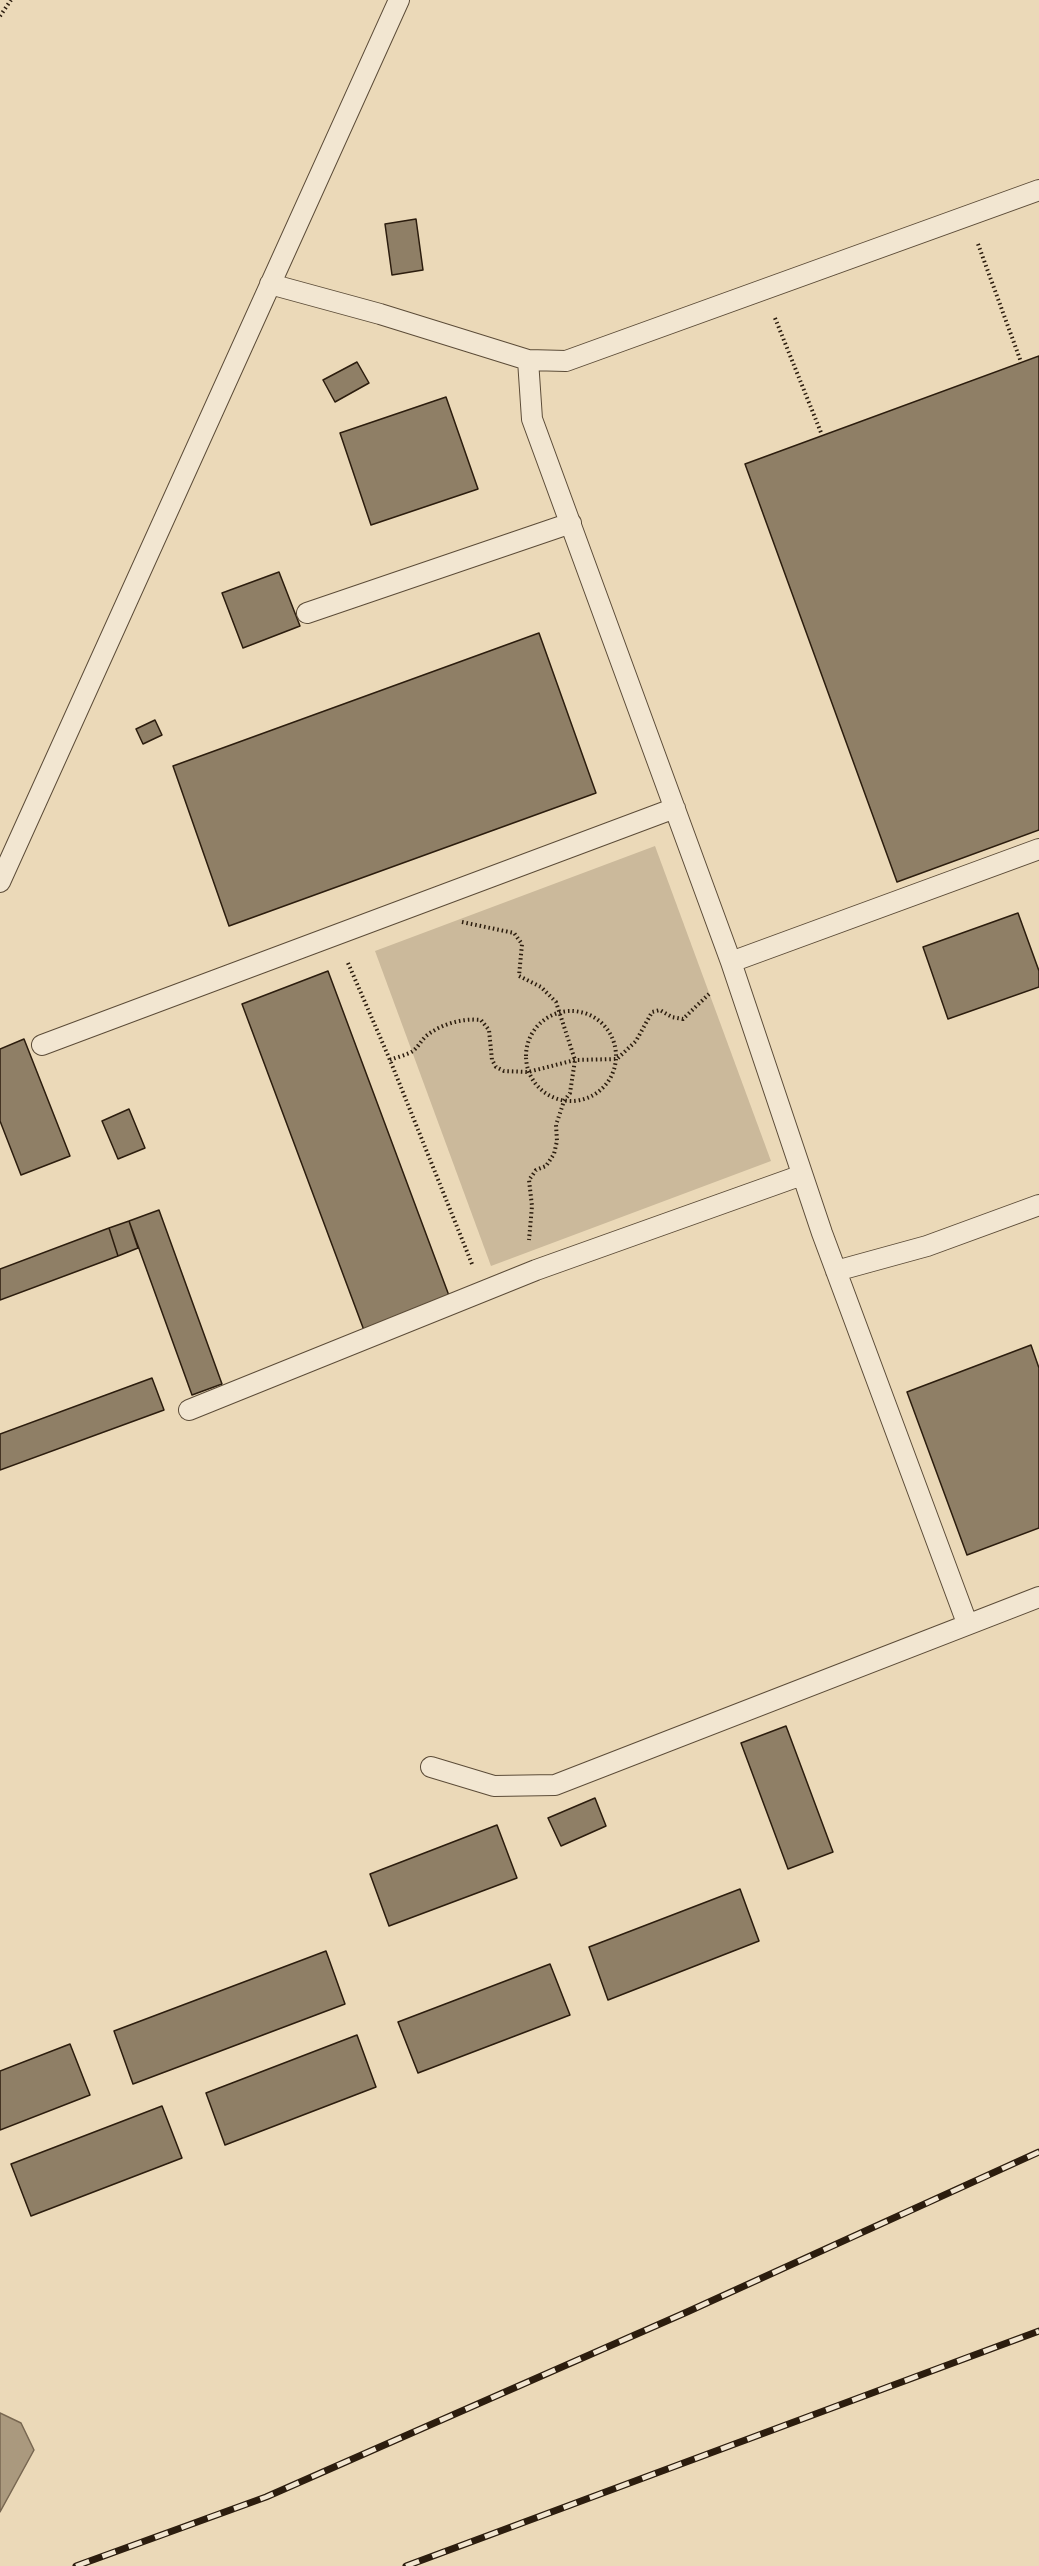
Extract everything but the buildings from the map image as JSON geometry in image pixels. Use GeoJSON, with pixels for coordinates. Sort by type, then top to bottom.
{"type":"FeatureCollection","features":[{"type":"Feature","properties":{"kind":"lane"},"geometry":{"type":"LineString","coordinates":[[0,882],[399,0]]}},
{"type":"Feature","properties":{"kind":"lane"},"geometry":{"type":"LineString","coordinates":[[270,284],[380,314],[528,360],[566,361],[1039,190]]}},
{"type":"Feature","properties":{"kind":"lane"},"geometry":{"type":"LineString","coordinates":[[528,360],[532,419],[738,981],[801,1175],[967,1623]]}},
{"type":"Feature","properties":{"kind":"lane"},"geometry":{"type":"LineString","coordinates":[[307,613],[571,523]]}},
{"type":"Feature","properties":{"kind":"lane"},"geometry":{"type":"LineString","coordinates":[[42,1045],[675,808]]}},
{"type":"Feature","properties":{"kind":"lane"},"geometry":{"type":"LineString","coordinates":[[731,962],[1039,849]]}},
{"type":"Feature","properties":{"kind":"lane"},"geometry":{"type":"LineString","coordinates":[[189,1410],[484,1293],[536,1270],[801,1175]]}},
{"type":"Feature","properties":{"kind":"lane"},"geometry":{"type":"LineString","coordinates":[[836,1271],[927,1246],[1039,1205]]}},
{"type":"Feature","properties":{"kind":"lane"},"geometry":{"type":"LineString","coordinates":[[431,1767],[494,1786],[555,1785],[967,1623],[1039,1597]]}},
{"type":"Feature","properties":{"kind":"path"},"geometry":{"type":"LineString","coordinates":[[0,16],[11,0]]}},
{"type":"Feature","properties":{"kind":"path"},"geometry":{"type":"LineString","coordinates":[[968,215],[1021,362]]}},
{"type":"Feature","properties":{"kind":"path"},"geometry":{"type":"LineString","coordinates":[[764,289],[822,435]]}},
{"type":"Feature","properties":{"kind":"path"},"geometry":{"type":"LineString","coordinates":[[444,894],[455,921],[514,933],[522,944],[519,976],[551,995],[560,1011],[575,1060],[570,1093],[564,1101],[556,1125],[557,1141],[554,1154],[546,1166],[536,1170],[530,1180],[532,1206],[528,1252],[536,1270]]}},
{"type":"Feature","properties":{"kind":"path"},"geometry":{"type":"LineString","coordinates":[[336,934],[390,1060],[484,1293]]}},
{"type":"Feature","properties":{"kind":"path"},"geometry":{"type":"LineString","coordinates":[[390,1060],[412,1052],[428,1035],[458,1020],[481,1020],[489,1030],[490,1054],[496,1067],[511,1072],[528,1071],[575,1060],[616,1059],[636,1041],[652,1012],[660,1010],[672,1017],[683,1019],[709,993],[738,981]]}},
{"type":"Feature","properties":{"kind":"path"},"geometry":{"type":"LineString","coordinates":[[560,1011],[591,1014],[604,1024],[613,1037],[617,1052],[615,1068],[608,1083],[597,1094],[582,1100],[564,1101],[551,1097],[539,1088],[528,1071],[527,1043],[534,1029],[546,1018],[560,1011]]}},
{"type":"Feature","properties":{"kind":"shaded area"},"geometry":{"type":"Polygon","coordinates":[[[655,846],[771,1161],[491,1266],[375,951],[655,846]]]}},
{"type":"Feature","properties":{"kind":"shaded area"},"geometry":{"type":"Polygon","coordinates":[[[0,2413],[21,2423],[34,2450],[0,2512],[0,2413]]]}},
{"type":"Feature","properties":{"kind":"railway"},"geometry":{"type":"LineString","coordinates":[[76,2566],[266,2497],[687,2312],[1039,2152]]}},
{"type":"Feature","properties":{"kind":"railway"},"geometry":{"type":"LineString","coordinates":[[406,2566],[1039,2331]]}}]}
